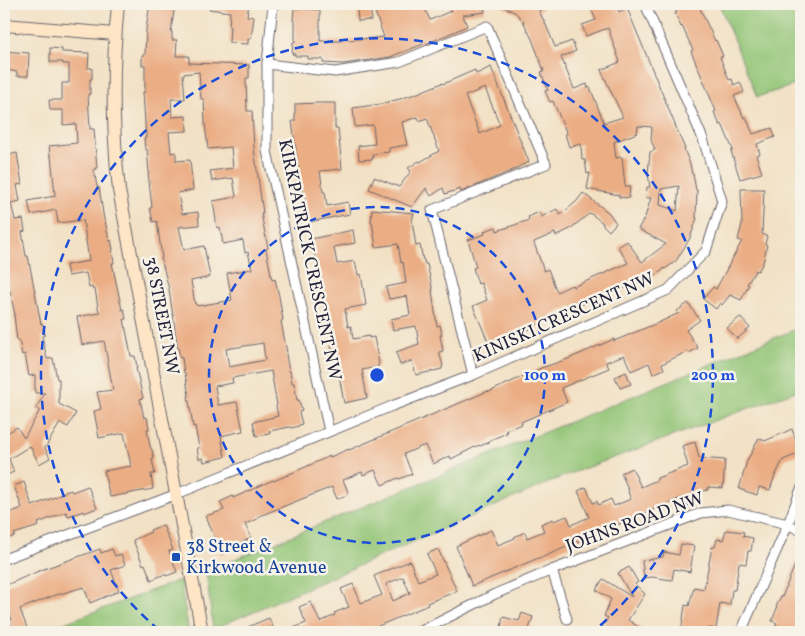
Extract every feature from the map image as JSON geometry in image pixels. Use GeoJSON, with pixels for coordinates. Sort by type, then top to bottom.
{"type":"FeatureCollection","features":[{"type":"Feature","properties":{"kind":"street","name":"38 STREET NW"},"geometry":{"type":"LineString","coordinates":[[118,4],[115,34],[113,122],[119,190],[202,632]]}},
{"type":"Feature","properties":{"kind":"street","name":"KIRKPATRICK CRESCENT NW"},"geometry":{"type":"LineString","coordinates":[[273,4],[266,64],[267,150],[329,431]]}},
{"type":"Feature","properties":{"kind":"street","name":"KINISKI CRESCENT NW"},"geometry":{"type":"LineString","coordinates":[[4,559],[177,494],[329,431],[473,375],[668,290],[706,251],[722,201],[703,139],[644,4]]}},
{"type":"Feature","properties":{"kind":"street"},"geometry":{"type":"LineString","coordinates":[[4,25],[115,34]]}},
{"type":"Feature","properties":{"kind":"street"},"geometry":{"type":"LineString","coordinates":[[266,64],[336,72],[399,62],[488,26],[546,164],[432,210],[473,375]]}},
{"type":"Feature","properties":{"kind":"street"},"geometry":{"type":"LineString","coordinates":[[740,632],[788,524],[801,489]]}},
{"type":"Feature","properties":{"kind":"street","name":"JOHNS ROAD NW"},"geometry":{"type":"LineString","coordinates":[[419,632],[495,594],[701,513],[728,510],[788,524],[801,531]]}},
{"type":"Feature","properties":{"kind":"street","name":"JOHNS ROAD NW"},"geometry":{"type":"LineString","coordinates":[[552,570],[566,619]]}},
{"type":"Feature","properties":{"kind":"green space"},"geometry":{"type":"Polygon","coordinates":[[[719,4],[801,4],[801,83],[757,97],[719,4]]]}},
{"type":"Feature","properties":{"kind":"green space"},"geometry":{"type":"Polygon","coordinates":[[[801,327],[801,389],[564,476],[213,629],[206,571],[801,327]]]}},
{"type":"Feature","properties":{"kind":"green space"},"geometry":{"type":"Polygon","coordinates":[[[180,580],[189,632],[40,632],[180,580]]]}},
{"type":"Feature","properties":{"kind":"building"},"geometry":{"type":"Polygon","coordinates":[[[150,4],[175,4],[171,32],[172,40],[177,40],[176,56],[189,56],[189,63],[249,65],[249,78],[246,78],[247,111],[252,111],[254,148],[263,213],[261,213],[268,248],[266,249],[272,280],[275,279],[279,296],[289,371],[302,411],[299,412],[302,424],[299,426],[269,431],[270,434],[256,436],[253,422],[278,416],[271,371],[232,378],[233,383],[215,386],[218,405],[237,402],[243,431],[221,436],[225,457],[204,462],[203,458],[199,459],[197,448],[199,448],[195,426],[193,427],[185,373],[182,358],[180,358],[169,289],[161,258],[157,221],[153,222],[150,208],[152,207],[147,149],[145,149],[144,138],[146,138],[143,92],[145,92],[145,65],[142,65],[142,55],[145,55],[146,29],[150,4]],[[199,72],[183,74],[185,99],[171,99],[172,117],[186,116],[187,131],[169,132],[171,153],[176,152],[176,161],[190,160],[193,190],[178,193],[182,214],[198,212],[199,225],[179,227],[184,250],[204,246],[210,277],[191,281],[197,306],[232,300],[227,273],[252,269],[248,252],[245,253],[243,240],[223,244],[220,227],[217,228],[213,201],[236,197],[233,178],[212,181],[210,171],[233,168],[231,147],[208,149],[204,99],[201,99],[199,72]],[[263,343],[226,349],[229,367],[265,360],[263,343]]]}},
{"type":"Feature","properties":{"kind":"building"},"geometry":{"type":"Polygon","coordinates":[[[209,4],[249,4],[247,16],[254,17],[251,39],[248,39],[248,44],[229,43],[230,12],[209,9],[209,4]]]}},
{"type":"Feature","properties":{"kind":"building"},"geometry":{"type":"Polygon","coordinates":[[[391,4],[423,4],[430,20],[451,11],[448,4],[484,4],[485,12],[463,15],[467,26],[390,57],[343,64],[323,63],[323,59],[308,59],[308,56],[295,56],[295,54],[292,54],[293,42],[295,42],[294,8],[320,10],[320,41],[338,41],[384,37],[375,12],[392,6],[391,4]]]}},
{"type":"Feature","properties":{"kind":"building"},"geometry":{"type":"Polygon","coordinates":[[[498,4],[548,4],[539,11],[555,47],[572,41],[576,51],[561,57],[574,89],[587,84],[588,88],[590,87],[604,123],[623,117],[601,70],[620,62],[608,28],[586,36],[582,25],[596,20],[589,4],[615,4],[619,12],[627,8],[690,164],[697,190],[697,218],[690,238],[676,261],[655,276],[573,308],[572,306],[550,316],[552,318],[530,329],[520,333],[519,330],[489,344],[473,306],[487,300],[481,283],[478,284],[473,268],[476,267],[468,240],[485,234],[484,231],[496,227],[497,231],[529,220],[528,217],[539,212],[541,217],[557,209],[560,215],[576,202],[583,193],[609,213],[616,223],[609,231],[603,223],[590,213],[570,229],[556,236],[555,233],[534,242],[544,271],[548,269],[557,292],[628,263],[618,247],[627,241],[642,262],[666,244],[638,229],[645,217],[651,198],[646,198],[647,187],[650,187],[648,173],[650,152],[655,150],[651,140],[652,127],[638,126],[637,133],[614,142],[616,158],[622,157],[625,186],[630,186],[629,198],[587,189],[590,173],[587,174],[585,160],[582,160],[581,144],[569,147],[565,134],[567,134],[553,101],[550,102],[545,91],[548,90],[541,72],[544,71],[532,39],[523,21],[516,13],[498,4]],[[679,186],[661,189],[660,205],[677,211],[679,186]]]}},
{"type":"Feature","properties":{"kind":"building"},"geometry":{"type":"Polygon","coordinates":[[[673,4],[698,4],[723,56],[720,57],[729,80],[732,79],[734,85],[740,82],[744,92],[734,96],[753,134],[772,128],[775,137],[757,144],[760,154],[756,155],[762,173],[740,179],[731,151],[733,150],[722,124],[720,125],[714,112],[716,111],[691,51],[693,50],[681,27],[673,4]]]}},
{"type":"Feature","properties":{"kind":"building"},"geometry":{"type":"Polygon","coordinates":[[[370,7],[372,20],[358,21],[357,8],[370,7]]]}},
{"type":"Feature","properties":{"kind":"building"},"geometry":{"type":"Polygon","coordinates":[[[50,48],[62,49],[62,52],[89,53],[88,68],[92,68],[90,94],[88,94],[90,129],[94,129],[97,169],[94,169],[104,220],[113,250],[114,263],[112,263],[122,310],[124,309],[131,356],[135,356],[143,398],[140,399],[144,418],[147,417],[149,429],[147,429],[154,459],[152,459],[155,474],[151,474],[153,489],[110,497],[104,471],[131,466],[124,433],[99,438],[94,411],[101,409],[97,392],[113,390],[104,341],[82,345],[77,317],[99,313],[95,289],[89,288],[86,273],[68,276],[66,265],[89,261],[83,220],[58,223],[56,210],[31,215],[28,201],[55,196],[49,146],[77,143],[76,124],[63,125],[63,110],[50,110],[49,100],[62,100],[62,83],[69,83],[69,64],[50,62],[50,48]]]}},
{"type":"Feature","properties":{"kind":"building"},"geometry":{"type":"Polygon","coordinates":[[[4,51],[29,53],[28,76],[17,76],[17,72],[6,70],[6,67],[4,67],[4,51]]]}},
{"type":"Feature","properties":{"kind":"building"},"geometry":{"type":"Polygon","coordinates":[[[491,67],[529,162],[461,192],[460,189],[445,194],[443,188],[431,196],[426,188],[412,207],[369,189],[374,177],[399,187],[411,171],[408,168],[439,151],[427,118],[419,121],[418,117],[402,122],[407,145],[389,148],[389,152],[373,154],[373,159],[359,160],[358,146],[375,144],[373,125],[355,127],[353,108],[388,103],[443,84],[475,70],[476,74],[491,67]],[[485,88],[465,96],[480,134],[500,125],[485,88]]]}},
{"type":"Feature","properties":{"kind":"building"},"geometry":{"type":"Polygon","coordinates":[[[335,103],[335,128],[338,128],[342,169],[320,171],[327,206],[348,202],[350,214],[309,222],[304,192],[302,192],[300,181],[292,121],[295,121],[295,104],[335,103]]]}},
{"type":"Feature","properties":{"kind":"building"},"geometry":{"type":"Polygon","coordinates":[[[17,153],[22,184],[17,185],[20,201],[11,203],[15,220],[23,219],[25,231],[22,232],[26,256],[28,256],[41,324],[43,324],[45,335],[42,336],[47,359],[53,358],[57,379],[59,379],[59,404],[76,413],[68,427],[60,423],[45,448],[50,458],[39,464],[30,446],[9,459],[14,472],[4,476],[4,435],[17,427],[24,438],[40,410],[36,408],[45,393],[35,393],[35,375],[29,376],[25,354],[22,355],[19,340],[17,341],[15,315],[6,272],[4,272],[4,156],[17,153]]]}},
{"type":"Feature","properties":{"kind":"building"},"geometry":{"type":"Polygon","coordinates":[[[741,189],[764,189],[762,234],[767,236],[765,244],[767,245],[763,263],[747,284],[749,285],[741,300],[730,295],[716,309],[703,299],[713,287],[716,289],[742,241],[738,240],[742,224],[741,189]]]}},
{"type":"Feature","properties":{"kind":"building"},"geometry":{"type":"Polygon","coordinates":[[[372,209],[414,213],[412,221],[416,246],[420,245],[423,260],[427,264],[433,291],[437,326],[440,325],[442,335],[440,335],[443,351],[439,352],[443,366],[442,369],[416,375],[412,361],[400,365],[396,352],[419,344],[416,326],[393,330],[391,319],[410,315],[407,296],[389,299],[386,287],[406,283],[403,262],[401,263],[398,244],[376,247],[371,222],[372,209]]]}},
{"type":"Feature","properties":{"kind":"building"},"geometry":{"type":"Polygon","coordinates":[[[353,230],[355,243],[334,247],[337,264],[355,261],[358,275],[361,274],[366,305],[345,309],[348,327],[351,326],[353,339],[374,337],[379,364],[378,367],[362,370],[367,398],[344,403],[335,353],[333,354],[331,345],[333,345],[323,301],[322,284],[311,239],[353,230]]]}},
{"type":"Feature","properties":{"kind":"building"},"geometry":{"type":"Polygon","coordinates":[[[688,303],[700,320],[686,330],[698,348],[662,364],[664,369],[653,374],[649,363],[631,371],[624,355],[606,362],[609,368],[561,388],[567,402],[521,422],[522,424],[506,430],[507,433],[490,440],[490,442],[479,445],[451,459],[450,456],[433,464],[425,445],[404,454],[412,474],[382,485],[375,470],[363,475],[362,472],[343,480],[349,494],[337,499],[332,487],[257,517],[258,519],[245,524],[251,538],[234,546],[235,549],[221,554],[206,516],[224,510],[220,502],[489,392],[541,368],[660,322],[679,313],[677,311],[688,303]]]}},
{"type":"Feature","properties":{"kind":"building"},"geometry":{"type":"Polygon","coordinates":[[[740,317],[750,328],[737,339],[727,328],[740,317]]]}},
{"type":"Feature","properties":{"kind":"building"},"geometry":{"type":"Polygon","coordinates":[[[626,372],[631,384],[620,388],[615,377],[626,372]]]}},
{"type":"Feature","properties":{"kind":"building"},"geometry":{"type":"Polygon","coordinates":[[[792,429],[800,453],[783,460],[770,490],[759,487],[757,495],[739,489],[747,461],[759,438],[765,441],[792,429]]]}},
{"type":"Feature","properties":{"kind":"building"},"geometry":{"type":"Polygon","coordinates":[[[695,442],[699,458],[725,460],[723,488],[708,487],[708,490],[692,493],[692,495],[472,586],[456,546],[491,530],[498,545],[525,532],[527,538],[544,531],[541,524],[553,519],[554,521],[567,516],[571,525],[589,517],[578,491],[586,487],[593,503],[597,501],[598,505],[611,499],[614,506],[631,499],[621,473],[632,468],[641,487],[657,480],[657,478],[688,466],[682,446],[695,442]]]}},
{"type":"Feature","properties":{"kind":"building"},"geometry":{"type":"Polygon","coordinates":[[[24,482],[32,506],[71,490],[72,492],[88,486],[97,508],[68,516],[66,512],[38,523],[39,526],[14,534],[15,536],[4,540],[4,515],[22,508],[14,486],[24,482]]]}},
{"type":"Feature","properties":{"kind":"building"},"geometry":{"type":"Polygon","coordinates":[[[163,525],[173,550],[169,551],[177,572],[166,576],[165,574],[151,580],[133,540],[163,525]]]}},
{"type":"Feature","properties":{"kind":"building"},"geometry":{"type":"Polygon","coordinates":[[[726,530],[744,532],[743,536],[753,538],[746,564],[739,563],[735,590],[732,590],[730,605],[720,603],[716,629],[709,628],[708,632],[681,632],[685,605],[689,606],[694,587],[704,589],[712,547],[715,547],[717,539],[723,540],[726,530]]]}},
{"type":"Feature","properties":{"kind":"building"},"geometry":{"type":"Polygon","coordinates":[[[681,544],[694,546],[690,572],[674,569],[672,580],[652,577],[644,578],[642,561],[663,557],[664,552],[679,555],[681,544]]]}},
{"type":"Feature","properties":{"kind":"building"},"geometry":{"type":"Polygon","coordinates":[[[100,549],[101,553],[112,549],[115,556],[121,554],[125,565],[111,570],[119,591],[90,603],[84,587],[35,603],[20,609],[27,628],[14,632],[9,620],[12,620],[4,599],[4,586],[41,570],[100,549]]]}},
{"type":"Feature","properties":{"kind":"building"},"geometry":{"type":"Polygon","coordinates":[[[438,549],[457,591],[364,632],[283,632],[306,623],[299,607],[311,602],[320,622],[335,615],[334,613],[349,607],[341,589],[353,584],[361,603],[382,595],[374,576],[410,561],[418,581],[436,574],[427,554],[438,549]],[[403,577],[386,584],[393,601],[410,593],[403,577]]]}},
{"type":"Feature","properties":{"kind":"building"},"geometry":{"type":"Polygon","coordinates":[[[801,550],[801,625],[798,632],[773,632],[777,623],[772,621],[776,607],[801,550]]]}},
{"type":"Feature","properties":{"kind":"building"},"geometry":{"type":"Polygon","coordinates":[[[629,567],[638,582],[635,584],[645,594],[628,620],[646,632],[599,632],[608,618],[604,616],[611,599],[596,590],[603,579],[632,597],[618,573],[629,567]]]}},
{"type":"Feature","properties":{"kind":"building"},"geometry":{"type":"Polygon","coordinates":[[[522,613],[533,617],[528,632],[500,632],[503,617],[519,621],[522,613]]]}},
{"type":"Feature","properties":{"kind":"building"},"geometry":{"type":"Polygon","coordinates":[[[269,618],[275,632],[236,632],[269,618]]]}},
{"type":"Feature","properties":{"kind":"place","name":"38 Street & Kirkwood Avenue"},"geometry":{"type":"Point","coordinates":[176,557]}}]}
